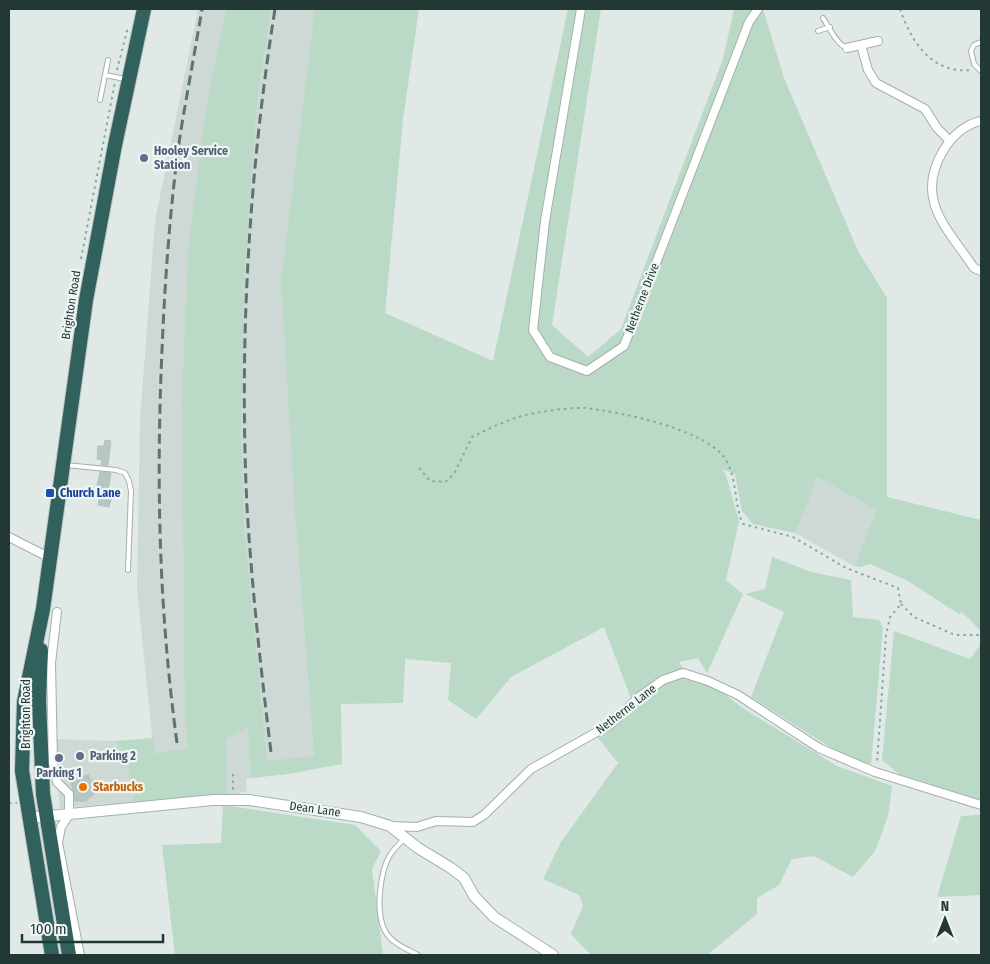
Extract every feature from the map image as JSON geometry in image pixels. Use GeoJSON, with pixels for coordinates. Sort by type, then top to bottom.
{"type":"FeatureCollection","features":[{"type":"Feature","properties":{"kind":"highway","name":"Brighton Road"},"geometry":{"type":"LineString","coordinates":[[69,955],[46,818],[50,558],[86,300],[144,9]]}},
{"type":"Feature","properties":{"kind":"highway","name":"Brighton Road"},"geometry":{"type":"LineString","coordinates":[[50,611],[24,702],[22,771],[52,955]]}},
{"type":"Feature","properties":{"kind":"street","name":"Netherne Drive"},"geometry":{"type":"LineString","coordinates":[[581,9],[545,221],[533,330],[550,357],[587,371],[624,346],[748,22],[758,9]]}},
{"type":"Feature","properties":{"kind":"street"},"geometry":{"type":"LineString","coordinates":[[846,48],[878,42]]}},
{"type":"Feature","properties":{"kind":"street"},"geometry":{"type":"LineString","coordinates":[[862,45],[868,70],[876,83],[925,109],[937,128],[949,140]]}},
{"type":"Feature","properties":{"kind":"street"},"geometry":{"type":"LineString","coordinates":[[975,271],[937,214],[930,188],[936,163],[949,140],[968,126],[981,121]]}},
{"type":"Feature","properties":{"kind":"street"},"geometry":{"type":"LineString","coordinates":[[9,536],[50,558]]}},
{"type":"Feature","properties":{"kind":"street","name":"Netherne Lane"},"geometry":{"type":"LineString","coordinates":[[390,826],[417,827],[436,821],[473,822],[484,815],[531,769],[611,724],[640,697],[664,680],[683,673],[708,681],[738,695],[819,748],[875,772],[981,805]]}},
{"type":"Feature","properties":{"kind":"street","name":"Brighton Road"},"geometry":{"type":"LineString","coordinates":[[46,734],[56,782],[69,794],[69,815]]}},
{"type":"Feature","properties":{"kind":"street","name":"Dean Lane"},"geometry":{"type":"LineString","coordinates":[[29,818],[234,800],[249,800],[361,817],[390,826],[464,878],[474,896],[494,917],[553,955]]}},
{"type":"Feature","properties":{"kind":"street"},"geometry":{"type":"LineString","coordinates":[[52,857],[62,827],[69,815]]}},
{"type":"Feature","properties":{"kind":"street"},"geometry":{"type":"LineString","coordinates":[[58,843],[80,955]]}},
{"type":"Feature","properties":{"kind":"lane"},"geometry":{"type":"LineString","coordinates":[[823,18],[830,27],[836,41],[846,48]]}},
{"type":"Feature","properties":{"kind":"lane"},"geometry":{"type":"LineString","coordinates":[[818,31],[830,27]]}},
{"type":"Feature","properties":{"kind":"lane"},"geometry":{"type":"LineString","coordinates":[[981,42],[974,45],[971,51],[971,57],[976,67],[981,71]]}},
{"type":"Feature","properties":{"kind":"lane"},"geometry":{"type":"LineString","coordinates":[[100,100],[108,60]]}},
{"type":"Feature","properties":{"kind":"lane"},"geometry":{"type":"LineString","coordinates":[[105,75],[129,80]]}},
{"type":"Feature","properties":{"kind":"lane"},"geometry":{"type":"LineString","coordinates":[[63,465],[116,470],[124,473],[129,480],[131,491],[128,570]]}},
{"type":"Feature","properties":{"kind":"lane"},"geometry":{"type":"LineString","coordinates":[[405,838],[389,856],[380,884],[379,906],[384,931],[396,943],[418,955]]}},
{"type":"Feature","properties":{"kind":"path"},"geometry":{"type":"LineString","coordinates":[[900,9],[912,39],[929,58],[954,69],[970,70],[976,67]]}},
{"type":"Feature","properties":{"kind":"path"},"geometry":{"type":"LineString","coordinates":[[419,468],[430,481],[445,482],[454,474],[472,437],[526,415],[583,408],[649,421],[686,432],[707,442],[723,456],[732,473],[737,512],[743,524],[793,536],[846,568],[898,588],[901,604],[914,617],[955,635],[981,635]]}},
{"type":"Feature","properties":{"kind":"path"},"geometry":{"type":"LineString","coordinates":[[875,772],[878,758],[886,634],[890,617],[901,604]]}},
{"type":"Feature","properties":{"kind":"path"},"geometry":{"type":"LineString","coordinates":[[233,774],[234,800]]}},
{"type":"Feature","properties":{"kind":"shaded area"},"geometry":{"type":"Polygon","coordinates":[[[198,9],[332,9],[296,526],[314,757],[246,779],[247,791],[227,797],[227,790],[157,784],[137,589],[140,420],[155,221],[198,9]]]}},
{"type":"Feature","properties":{"kind":"shaded area"},"geometry":{"type":"Polygon","coordinates":[[[815,477],[878,510],[854,566],[795,533],[808,503],[815,477]]]}},
{"type":"Feature","properties":{"kind":"shaded area"},"geometry":{"type":"Polygon","coordinates":[[[53,739],[115,741],[130,773],[133,802],[60,808],[53,739]]]}},
{"type":"Feature","properties":{"kind":"green space"},"geometry":{"type":"Polygon","coordinates":[[[226,9],[271,9],[257,101],[245,266],[241,428],[244,528],[267,761],[314,756],[296,526],[281,281],[315,9],[419,9],[403,119],[385,313],[493,361],[568,9],[601,9],[552,325],[588,357],[621,329],[723,59],[734,9],[763,9],[784,78],[858,251],[887,298],[887,497],[981,520],[981,631],[962,612],[959,614],[908,581],[870,564],[861,567],[854,566],[877,510],[816,477],[808,503],[795,533],[753,524],[742,511],[735,474],[722,469],[726,475],[739,521],[726,580],[743,594],[707,673],[698,658],[679,662],[688,676],[711,683],[741,707],[837,766],[892,786],[888,816],[875,851],[853,877],[814,856],[792,859],[779,885],[757,898],[757,914],[707,955],[591,955],[571,934],[583,906],[579,895],[543,879],[561,842],[618,763],[592,730],[632,701],[604,627],[511,677],[476,719],[448,700],[451,663],[405,659],[403,703],[341,704],[342,764],[288,774],[251,778],[248,727],[226,739],[227,797],[133,802],[130,773],[115,741],[153,738],[155,754],[188,748],[185,716],[182,396],[189,241],[206,108],[226,9]]]}},
{"type":"Feature","properties":{"kind":"green space"},"geometry":{"type":"Polygon","coordinates":[[[772,557],[811,572],[851,580],[853,617],[879,620],[883,627],[871,764],[844,756],[751,697],[784,612],[745,594],[765,589],[772,557]]]}},
{"type":"Feature","properties":{"kind":"green space"},"geometry":{"type":"Polygon","coordinates":[[[894,631],[970,659],[981,644],[981,800],[899,774],[882,760],[894,631]]]}},
{"type":"Feature","properties":{"kind":"green space"},"geometry":{"type":"Polygon","coordinates":[[[223,805],[355,825],[381,851],[372,869],[383,955],[175,955],[162,845],[221,843],[223,805]]]}},
{"type":"Feature","properties":{"kind":"green space"},"geometry":{"type":"Polygon","coordinates":[[[981,815],[981,895],[937,897],[961,816],[981,815]]]}},
{"type":"Feature","properties":{"kind":"building"},"geometry":{"type":"Polygon","coordinates":[[[105,440],[111,441],[108,465],[101,465],[102,460],[97,459],[98,446],[104,446],[105,440]]]}},
{"type":"Feature","properties":{"kind":"building"},"geometry":{"type":"Polygon","coordinates":[[[100,472],[111,473],[108,491],[113,492],[109,507],[98,505],[100,496],[91,495],[92,489],[99,490],[97,485],[100,472]]]}},
{"type":"Feature","properties":{"kind":"building","name":"Starbucks"},"geometry":{"type":"Polygon","coordinates":[[[89,775],[89,780],[95,780],[95,793],[86,801],[75,801],[71,780],[89,775]]]}},
{"type":"Feature","properties":{"kind":"railway"},"geometry":{"type":"LineString","coordinates":[[177,743],[166,644],[160,547],[160,400],[168,243],[173,189],[180,136],[202,9]]}},
{"type":"Feature","properties":{"kind":"railway"},"geometry":{"type":"LineString","coordinates":[[271,752],[249,538],[244,383],[248,257],[253,195],[266,70],[275,9]]}},
{"type":"Feature","properties":{"kind":"place","name":"Hooley Service Station"},"geometry":{"type":"Point","coordinates":[144,158]}},
{"type":"Feature","properties":{"kind":"place","name":"Church Lane"},"geometry":{"type":"Point","coordinates":[50,493]}},
{"type":"Feature","properties":{"kind":"place","name":"Parking 2"},"geometry":{"type":"Point","coordinates":[80,756]}},
{"type":"Feature","properties":{"kind":"place","name":"Parking 1"},"geometry":{"type":"Point","coordinates":[59,758]}},
{"type":"Feature","properties":{"kind":"place","name":"Starbucks"},"geometry":{"type":"Point","coordinates":[83,787]}}]}
